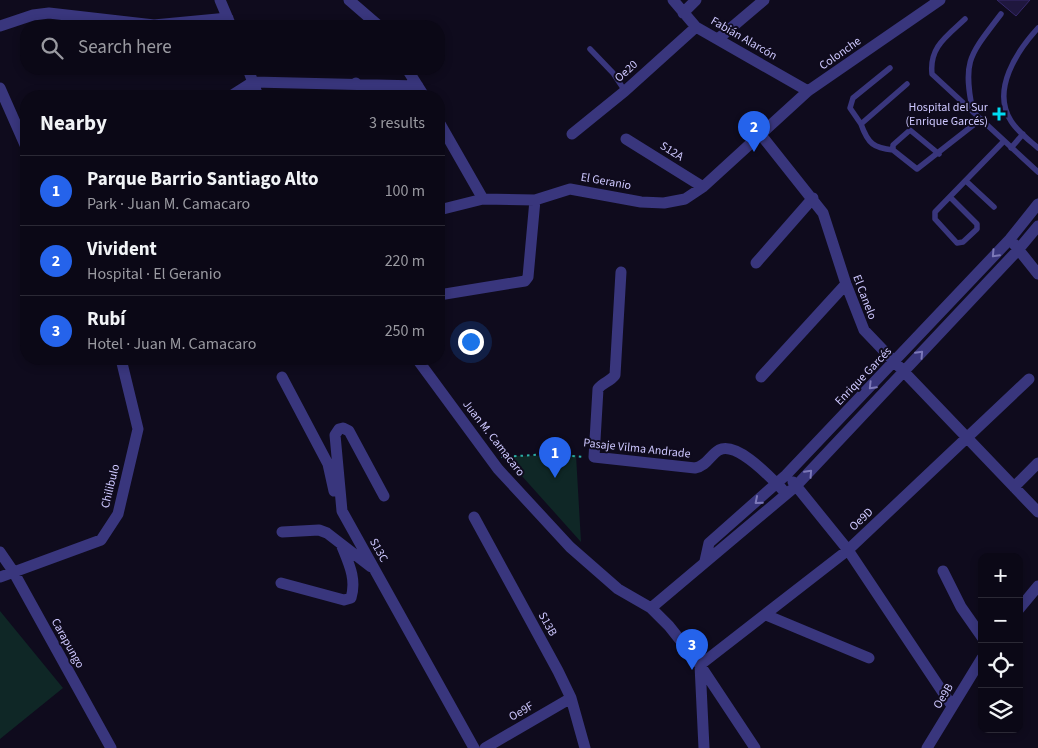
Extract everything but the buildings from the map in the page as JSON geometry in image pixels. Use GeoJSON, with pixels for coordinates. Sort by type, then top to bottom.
{"type":"FeatureCollection","features":[{"type":"Feature","properties":{"kind":"street"},"geometry":{"type":"LineString","coordinates":[[220,0],[228,20]]}},
{"type":"Feature","properties":{"kind":"street"},"geometry":{"type":"LineString","coordinates":[[349,0],[372,20]]}},
{"type":"Feature","properties":{"kind":"street","name":"Fabián Alarcón"},"geometry":{"type":"LineString","coordinates":[[673,0],[696,27],[808,91]]}},
{"type":"Feature","properties":{"kind":"street"},"geometry":{"type":"LineString","coordinates":[[683,13],[696,0]]}},
{"type":"Feature","properties":{"kind":"street"},"geometry":{"type":"LineString","coordinates":[[718,39],[764,0]]}},
{"type":"Feature","properties":{"kind":"street","name":"Colonche"},"geometry":{"type":"LineString","coordinates":[[761,135],[808,91],[940,0]]}},
{"type":"Feature","properties":{"kind":"street"},"geometry":{"type":"LineString","coordinates":[[0,26],[33,15],[49,13],[110,20]]}},
{"type":"Feature","properties":{"kind":"street","name":"Oe20"},"geometry":{"type":"LineString","coordinates":[[572,134],[626,90],[696,27]]}},
{"type":"Feature","properties":{"kind":"street"},"geometry":{"type":"LineString","coordinates":[[250,75],[256,90]]}},
{"type":"Feature","properties":{"kind":"street"},"geometry":{"type":"LineString","coordinates":[[411,75],[420,90]]}},
{"type":"Feature","properties":{"kind":"street"},"geometry":{"type":"LineString","coordinates":[[240,90],[253,82],[356,84],[412,90]]}},
{"type":"Feature","properties":{"kind":"street"},"geometry":{"type":"LineString","coordinates":[[356,84],[358,90]]}},
{"type":"Feature","properties":{"kind":"street"},"geometry":{"type":"LineString","coordinates":[[0,88],[20,133]]}},
{"type":"Feature","properties":{"kind":"street"},"geometry":{"type":"LineString","coordinates":[[445,132],[483,199]]}},
{"type":"Feature","properties":{"kind":"street","name":"El Geranio"},"geometry":{"type":"LineString","coordinates":[[445,208],[483,199],[535,200],[570,189],[582,189],[641,202],[664,203],[685,199],[703,187],[761,135]]}},
{"type":"Feature","properties":{"kind":"street","name":"El Canelo"},"geometry":{"type":"LineString","coordinates":[[761,135],[823,213],[846,284],[864,330],[894,364],[1038,512]]}},
{"type":"Feature","properties":{"kind":"street","name":"S12A"},"geometry":{"type":"LineString","coordinates":[[626,139],[703,187]]}},
{"type":"Feature","properties":{"kind":"street"},"geometry":{"type":"LineString","coordinates":[[756,263],[812,198]]}},
{"type":"Feature","properties":{"kind":"street"},"geometry":{"type":"LineString","coordinates":[[445,294],[525,281],[528,277],[535,200]]}},
{"type":"Feature","properties":{"kind":"street","name":"Enrique Garcés"},"geometry":{"type":"LineString","coordinates":[[705,561],[709,542],[778,484],[894,364],[1010,239],[1038,204]]}},
{"type":"Feature","properties":{"kind":"street","name":"Enrique Garcés"},"geometry":{"type":"LineString","coordinates":[[651,608],[792,490],[1018,250],[1038,226]]}},
{"type":"Feature","properties":{"kind":"street"},"geometry":{"type":"LineString","coordinates":[[1010,239],[1038,274]]}},
{"type":"Feature","properties":{"kind":"street"},"geometry":{"type":"LineString","coordinates":[[594,457],[598,389],[602,383],[615,376],[621,272]]}},
{"type":"Feature","properties":{"kind":"street"},"geometry":{"type":"LineString","coordinates":[[761,377],[846,284]]}},
{"type":"Feature","properties":{"kind":"street","name":"Chilibulo"},"geometry":{"type":"LineString","coordinates":[[0,577],[101,540],[118,514],[138,429],[122,365]]}},
{"type":"Feature","properties":{"kind":"street","name":"Juan M. Camacaro"},"geometry":{"type":"LineString","coordinates":[[421,365],[489,458],[570,547],[618,589],[651,608],[700,665],[755,748]]}},
{"type":"Feature","properties":{"kind":"street"},"geometry":{"type":"LineString","coordinates":[[282,377],[328,464],[342,511]]}},
{"type":"Feature","properties":{"kind":"street","name":"Oe9D"},"geometry":{"type":"LineString","coordinates":[[700,665],[848,550],[1028,379]]}},
{"type":"Feature","properties":{"kind":"street","name":"S13C"},"geometry":{"type":"LineString","coordinates":[[384,496],[349,431],[344,428],[339,430],[336,435],[342,511],[474,748]]}},
{"type":"Feature","properties":{"kind":"street","name":"Pasaje Vilma Andrade"},"geometry":{"type":"LineString","coordinates":[[594,457],[695,468],[707,463],[718,451],[730,448],[740,452],[778,484],[792,490]]}},
{"type":"Feature","properties":{"kind":"street"},"geometry":{"type":"LineString","coordinates":[[1014,487],[1038,462]]}},
{"type":"Feature","properties":{"kind":"street"},"geometry":{"type":"LineString","coordinates":[[786,475],[792,490],[848,550],[952,706]]}},
{"type":"Feature","properties":{"kind":"street","name":"S13B"},"geometry":{"type":"LineString","coordinates":[[474,517],[571,698],[586,748]]}},
{"type":"Feature","properties":{"kind":"street"},"geometry":{"type":"LineString","coordinates":[[282,532],[319,530],[327,533],[375,570]]}},
{"type":"Feature","properties":{"kind":"street"},"geometry":{"type":"LineString","coordinates":[[281,583],[344,600],[351,598],[354,587],[353,575],[341,544]]}},
{"type":"Feature","properties":{"kind":"street","name":"Carapungo"},"geometry":{"type":"LineString","coordinates":[[0,552],[13,571],[111,748]]}},
{"type":"Feature","properties":{"kind":"street"},"geometry":{"type":"LineString","coordinates":[[943,571],[961,607],[978,631]]}},
{"type":"Feature","properties":{"kind":"street"},"geometry":{"type":"LineString","coordinates":[[1023,604],[1038,586]]}},
{"type":"Feature","properties":{"kind":"street"},"geometry":{"type":"LineString","coordinates":[[766,615],[869,658]]}},
{"type":"Feature","properties":{"kind":"street","name":"Oe9B"},"geometry":{"type":"LineString","coordinates":[[927,748],[978,664]]}},
{"type":"Feature","properties":{"kind":"street"},"geometry":{"type":"LineString","coordinates":[[700,665],[704,748]]}},
{"type":"Feature","properties":{"kind":"street","name":"Oe9F"},"geometry":{"type":"LineString","coordinates":[[485,748],[571,698]]}},
{"type":"Feature","properties":{"kind":"lane"},"geometry":{"type":"LineString","coordinates":[[973,112],[968,88],[968,69],[972,53],[1000,14]]}},
{"type":"Feature","properties":{"kind":"lane"},"geometry":{"type":"LineString","coordinates":[[965,19],[936,48],[931,65],[932,74],[1038,172]]}},
{"type":"Feature","properties":{"kind":"lane"},"geometry":{"type":"LineString","coordinates":[[1038,28],[1021,46],[1006,82],[1004,92],[1007,114],[1012,123],[1038,148]]}},
{"type":"Feature","properties":{"kind":"lane"},"geometry":{"type":"LineString","coordinates":[[590,49],[626,90]]}},
{"type":"Feature","properties":{"kind":"lane"},"geometry":{"type":"LineString","coordinates":[[890,68],[853,98],[850,108],[861,124],[868,140],[878,148],[893,150],[914,169],[919,168],[939,154],[981,119]]}},
{"type":"Feature","properties":{"kind":"lane"},"geometry":{"type":"LineString","coordinates":[[861,124],[907,84]]}},
{"type":"Feature","properties":{"kind":"lane"},"geometry":{"type":"LineString","coordinates":[[893,150],[893,145],[910,130],[939,154]]}},
{"type":"Feature","properties":{"kind":"lane"},"geometry":{"type":"LineString","coordinates":[[1011,148],[1023,134]]}},
{"type":"Feature","properties":{"kind":"lane"},"geometry":{"type":"LineString","coordinates":[[951,198],[977,224],[977,229],[963,242],[957,243],[935,219],[935,212],[951,198],[1004,141]]}},
{"type":"Feature","properties":{"kind":"lane"},"geometry":{"type":"LineString","coordinates":[[966,181],[994,207]]}},
{"type":"Feature","properties":{"kind":"path","name":"Pasaje Vilma Andrade"},"geometry":{"type":"LineString","coordinates":[[489,458],[550,454],[594,457]]}},
{"type":"Feature","properties":{"kind":"green space"},"geometry":{"type":"Polygon","coordinates":[[[576,455],[581,542],[504,456],[576,455]]]}},
{"type":"Feature","properties":{"kind":"green space"},"geometry":{"type":"Polygon","coordinates":[[[0,611],[63,688],[0,739],[0,611]]]}},
{"type":"Feature","properties":{"kind":"place","name":"Hospital del Sur (Enrique Garcés)"},"geometry":{"type":"Point","coordinates":[999,114]}},
{"type":"Feature","properties":{"kind":"place","name":"Vivident"},"geometry":{"type":"Point","coordinates":[754,152]}},
{"type":"Feature","properties":{"kind":"place","name":"Parque Barrio Santiago Alto"},"geometry":{"type":"Point","coordinates":[555,478]}},
{"type":"Feature","properties":{"kind":"place","name":"Rubí"},"geometry":{"type":"Point","coordinates":[692,670]}}]}
